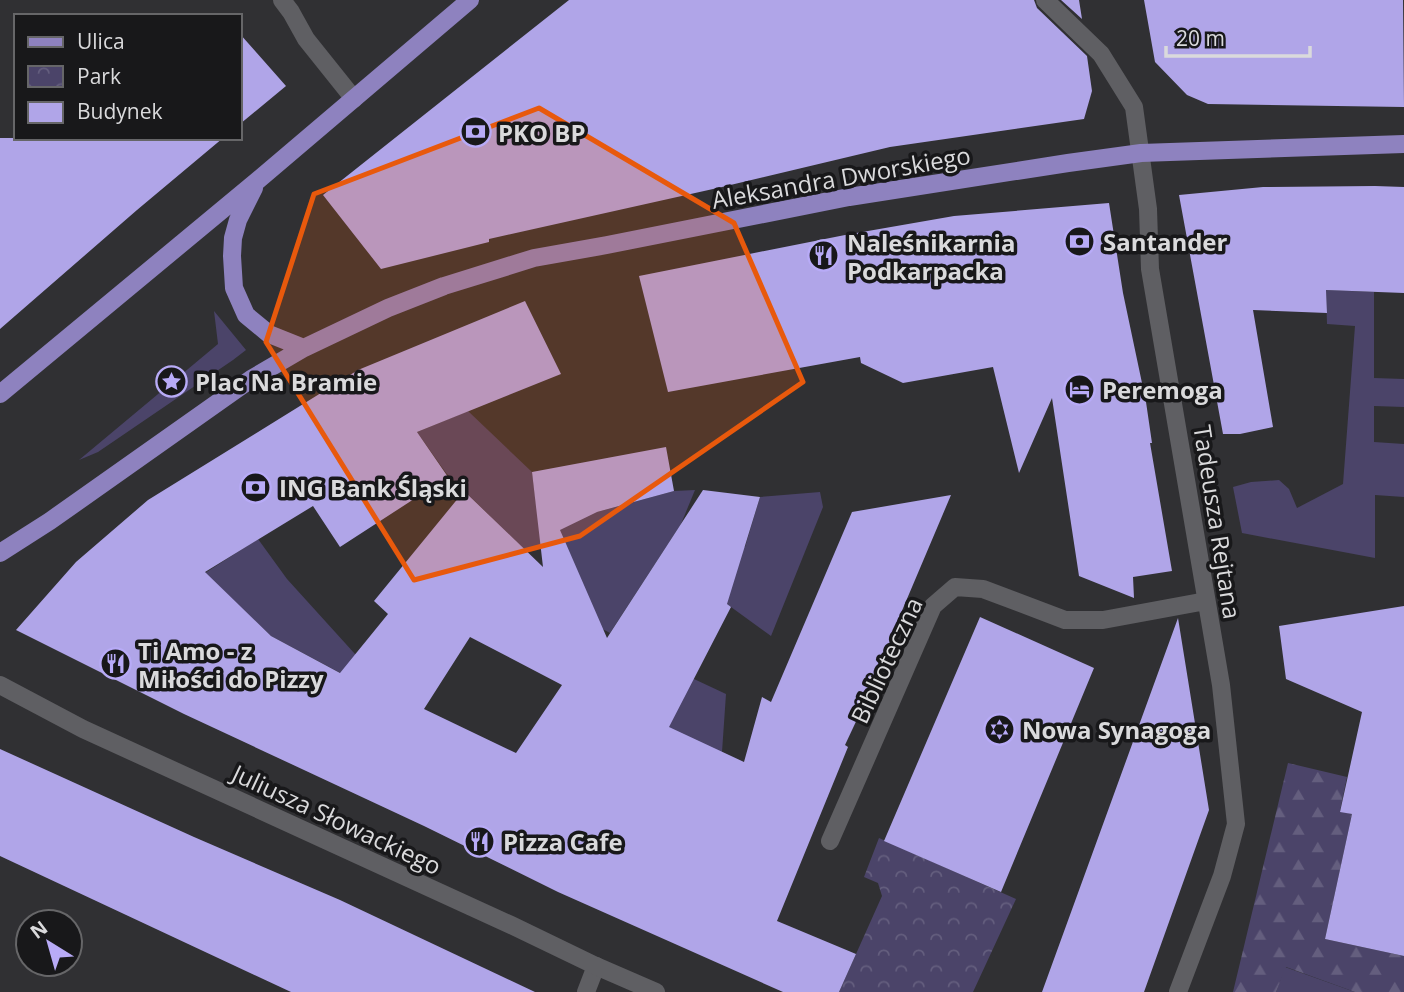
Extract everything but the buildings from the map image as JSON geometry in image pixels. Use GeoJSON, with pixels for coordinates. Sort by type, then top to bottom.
{"type":"FeatureCollection","features":[{"type":"Feature","properties":{"kind":"main road"},"geometry":{"type":"LineString","coordinates":[[0,394],[470,0]]}},
{"type":"Feature","properties":{"kind":"main road","name":"Aleksandra Dworskiego"},"geometry":{"type":"LineString","coordinates":[[304,348],[388,308],[444,286],[534,258],[849,197],[1141,153],[1404,144]]}},
{"type":"Feature","properties":{"kind":"main road"},"geometry":{"type":"LineString","coordinates":[[257,181],[238,220],[233,238],[234,288],[246,315],[269,334],[304,348]]}},
{"type":"Feature","properties":{"kind":"main road"},"geometry":{"type":"LineString","coordinates":[[0,553],[50,521],[251,379],[304,348]]}},
{"type":"Feature","properties":{"kind":"street"},"geometry":{"type":"LineString","coordinates":[[282,0],[306,39],[354,99]]}},
{"type":"Feature","properties":{"kind":"street","name":"Tadeusza Rejtana"},"geometry":{"type":"LineString","coordinates":[[1045,0],[1101,54],[1134,107],[1148,209],[1150,269],[1221,685],[1236,824],[1222,876],[1178,992]]}},
{"type":"Feature","properties":{"kind":"street","name":"Biblioteczna"},"geometry":{"type":"LineString","coordinates":[[830,841],[933,606],[955,587],[983,589],[1065,620],[1103,620],[1206,601]]}},
{"type":"Feature","properties":{"kind":"street","name":"Juliusza Słowackiego"},"geometry":{"type":"LineString","coordinates":[[0,685],[83,729],[656,992]]}},
{"type":"Feature","properties":{"kind":"street"},"geometry":{"type":"LineString","coordinates":[[586,992],[596,966]]}},
{"type":"Feature","properties":{"kind":"highlighted area"},"geometry":{"type":"Polygon","coordinates":[[[539,108],[734,223],[803,382],[580,536],[414,580],[266,342],[314,194],[539,108]]]}},
{"type":"Feature","properties":{"kind":"green space"},"geometry":{"type":"Polygon","coordinates":[[[1326,290],[1374,292],[1374,378],[1404,379],[1404,407],[1374,406],[1374,442],[1404,444],[1404,497],[1375,495],[1375,558],[1242,533],[1233,487],[1251,482],[1279,480],[1289,489],[1297,508],[1343,484],[1355,326],[1327,324],[1326,290]]]}},
{"type":"Feature","properties":{"kind":"green space"},"geometry":{"type":"Polygon","coordinates":[[[214,311],[246,350],[98,452],[79,460],[218,344],[214,311]]]}},
{"type":"Feature","properties":{"kind":"green space"},"geometry":{"type":"Polygon","coordinates":[[[468,411],[532,472],[536,503],[541,507],[597,512],[674,491],[695,490],[681,524],[610,633],[533,592],[557,537],[526,551],[446,473],[417,432],[468,411]]]}},
{"type":"Feature","properties":{"kind":"green space"},"geometry":{"type":"Polygon","coordinates":[[[820,492],[823,507],[771,636],[692,582],[720,539],[745,547],[760,497],[820,492]]]}},
{"type":"Feature","properties":{"kind":"green space"},"geometry":{"type":"Polygon","coordinates":[[[258,539],[287,579],[355,654],[403,680],[348,677],[271,636],[205,573],[258,539]]]}},
{"type":"Feature","properties":{"kind":"green space"},"geometry":{"type":"Polygon","coordinates":[[[647,654],[726,694],[722,752],[661,746],[647,654]]]}},
{"type":"Feature","properties":{"kind":"green space"},"geometry":{"type":"Polygon","coordinates":[[[1288,763],[1347,777],[1340,811],[1352,814],[1325,939],[1404,956],[1404,992],[1355,992],[1286,967],[1276,992],[1233,992],[1288,763]]]}},
{"type":"Feature","properties":{"kind":"green space"},"geometry":{"type":"Polygon","coordinates":[[[879,838],[1016,899],[973,992],[839,992],[882,896],[878,883],[864,877],[879,838]]]}},
{"type":"Feature","properties":{"kind":"green space"},"geometry":{"type":"Polygon","coordinates":[[[1285,967],[1355,992],[1276,992],[1285,967]]]}},
{"type":"Feature","properties":{"kind":"place","name":"PKO BP"},"geometry":{"type":"Point","coordinates":[475,132]}},
{"type":"Feature","properties":{"kind":"place","name":"Santander"},"geometry":{"type":"Point","coordinates":[1080,241]}},
{"type":"Feature","properties":{"kind":"place","name":"Naleśnikarnia Podkarpacka"},"geometry":{"type":"Point","coordinates":[824,256]}},
{"type":"Feature","properties":{"kind":"place","name":"Plac Na Bramie"},"geometry":{"type":"Point","coordinates":[172,381]}},
{"type":"Feature","properties":{"kind":"place","name":"Peremoga"},"geometry":{"type":"Point","coordinates":[1079,389]}},
{"type":"Feature","properties":{"kind":"place","name":"ING Bank Śląski"},"geometry":{"type":"Point","coordinates":[256,487]}},
{"type":"Feature","properties":{"kind":"place","name":"Ti Amo - z Miłości do Pizzy"},"geometry":{"type":"Point","coordinates":[115,664]}},
{"type":"Feature","properties":{"kind":"place","name":"Nowa Synagoga"},"geometry":{"type":"Point","coordinates":[999,729]}},
{"type":"Feature","properties":{"kind":"place","name":"Pizza Cafe"},"geometry":{"type":"Point","coordinates":[480,841]}}]}
